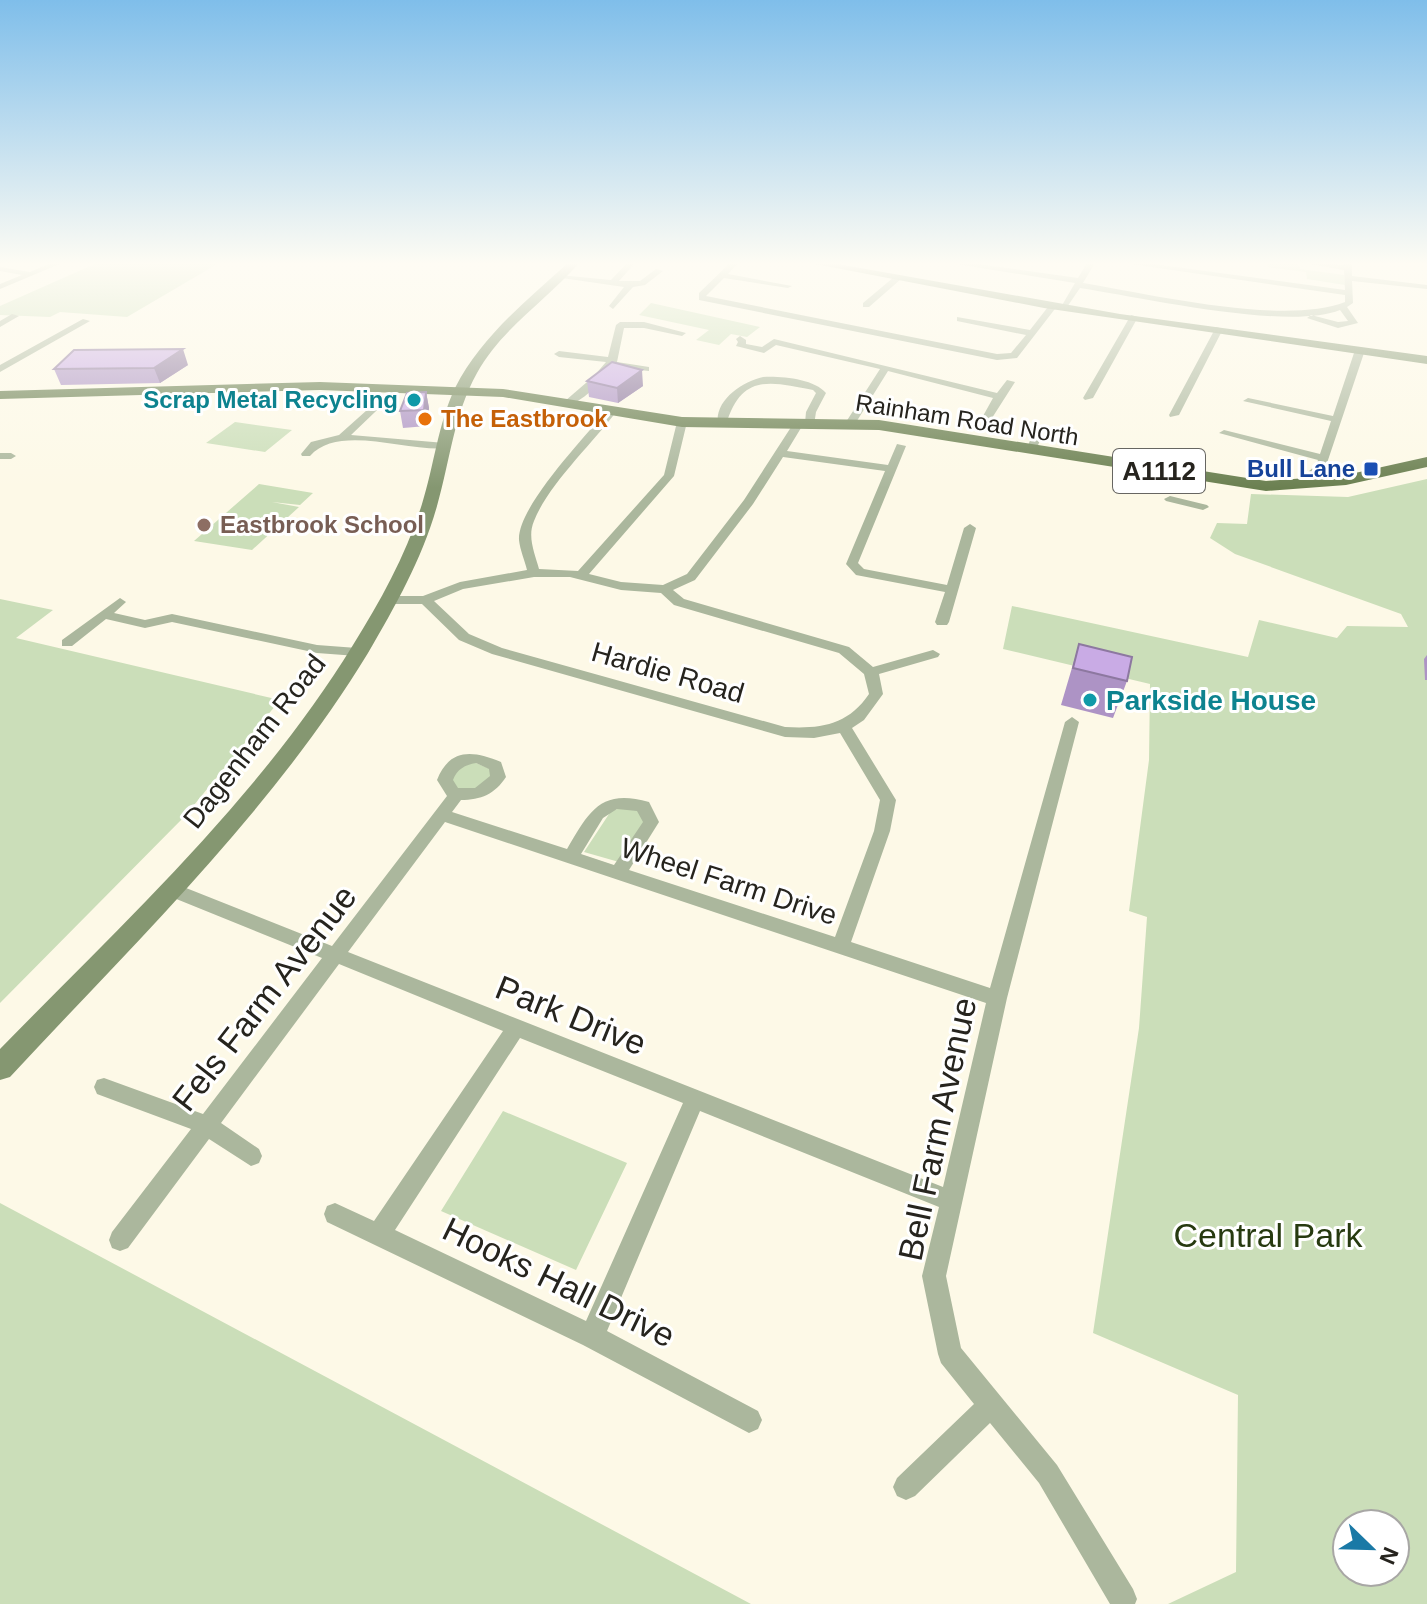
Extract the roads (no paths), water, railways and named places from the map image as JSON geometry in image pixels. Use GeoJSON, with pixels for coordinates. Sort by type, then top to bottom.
{"type":"FeatureCollection","features":[{"type":"Feature","properties":{"kind":"main road","name":"A1112"},"geometry":{"type":"LineString","coordinates":[[0,395],[320,386],[460,391]]}},
{"type":"Feature","properties":{"kind":"main road","name":"Rainham Road North"},"geometry":{"type":"LineString","coordinates":[[460,391],[520,395],[682,422],[851,422],[1032,440],[1215,481],[1298,486],[1347,480],[1427,462]]}},
{"type":"Feature","properties":{"kind":"main road","name":"Rainham Road North"},"geometry":{"type":"LineString","coordinates":[[831,423],[1268,491],[1314,492],[1427,470]]}},
{"type":"Feature","properties":{"kind":"street"},"geometry":{"type":"LineString","coordinates":[[0,369],[56,338]]}},
{"type":"Feature","properties":{"kind":"street","name":"Dagenham Road"},"geometry":{"type":"LineString","coordinates":[[0,1068],[170,889],[300,736],[357,652],[390,600],[418,533],[460,391],[495,338]]}},
{"type":"Feature","properties":{"kind":"street"},"geometry":{"type":"LineString","coordinates":[[568,403],[613,362],[618,338]]}},
{"type":"Feature","properties":{"kind":"street"},"geometry":{"type":"LineString","coordinates":[[740,339],[743,342],[740,346],[764,350],[779,338]]}},
{"type":"Feature","properties":{"kind":"street"},"geometry":{"type":"LineString","coordinates":[[901,338],[997,357],[1014,356],[1028,338]]}},
{"type":"Feature","properties":{"kind":"street"},"geometry":{"type":"LineString","coordinates":[[1088,398],[1122,338]]}},
{"type":"Feature","properties":{"kind":"street"},"geometry":{"type":"LineString","coordinates":[[1174,415],[1214,338]]}},
{"type":"Feature","properties":{"kind":"street"},"geometry":{"type":"LineString","coordinates":[[1271,338],[1359,353],[1427,360]]}},
{"type":"Feature","properties":{"kind":"street"},"geometry":{"type":"LineString","coordinates":[[774,342],[999,397]]}},
{"type":"Feature","properties":{"kind":"street"},"geometry":{"type":"LineString","coordinates":[[1298,486],[1322,462],[1334,419],[1359,353]]}},
{"type":"Feature","properties":{"kind":"street"},"geometry":{"type":"LineString","coordinates":[[559,354],[646,369]]}},
{"type":"Feature","properties":{"kind":"street"},"geometry":{"type":"LineString","coordinates":[[851,422],[886,368]]}},
{"type":"Feature","properties":{"kind":"street"},"geometry":{"type":"LineString","coordinates":[[390,600],[425,600],[460,586],[534,573],[581,576],[621,586],[665,589],[691,577],[749,502],[778,453],[804,423],[821,393],[816,388],[765,378],[748,382],[724,408],[722,423]]}},
{"type":"Feature","properties":{"kind":"street"},"geometry":{"type":"LineString","coordinates":[[988,416],[1010,382]]}},
{"type":"Feature","properties":{"kind":"street"},"geometry":{"type":"LineString","coordinates":[[343,437],[395,388]]}},
{"type":"Feature","properties":{"kind":"street"},"geometry":{"type":"LineString","coordinates":[[1248,401],[1334,419]]}},
{"type":"Feature","properties":{"kind":"street"},"geometry":{"type":"LineString","coordinates":[[534,573],[525,540],[527,522],[550,486],[611,412]]}},
{"type":"Feature","properties":{"kind":"street"},"geometry":{"type":"LineString","coordinates":[[581,576],[669,476],[682,422]]}},
{"type":"Feature","properties":{"kind":"street"},"geometry":{"type":"LineString","coordinates":[[1224,433],[1322,462],[1347,480]]}},
{"type":"Feature","properties":{"kind":"street"},"geometry":{"type":"LineString","coordinates":[[306,454],[315,444],[343,437],[445,446]]}},
{"type":"Feature","properties":{"kind":"street"},"geometry":{"type":"LineString","coordinates":[[901,446],[852,564],[860,572],[950,589]]}},
{"type":"Feature","properties":{"kind":"street"},"geometry":{"type":"LineString","coordinates":[[778,453],[891,469]]}},
{"type":"Feature","properties":{"kind":"street"},"geometry":{"type":"LineString","coordinates":[[1170,499],[1203,507]]}},
{"type":"Feature","properties":{"kind":"street"},"geometry":{"type":"LineString","coordinates":[[942,622],[970,528]]}},
{"type":"Feature","properties":{"kind":"street"},"geometry":{"type":"LineString","coordinates":[[665,589],[679,602],[844,650],[871,672],[876,694],[865,713],[845,729],[888,800],[882,831],[840,947]]}},
{"type":"Feature","properties":{"kind":"street","name":"Hardie Road"},"geometry":{"type":"LineString","coordinates":[[425,600],[464,637],[497,651],[785,732],[810,734],[845,729]]}},
{"type":"Feature","properties":{"kind":"street"},"geometry":{"type":"LineString","coordinates":[[67,643],[120,602]]}},
{"type":"Feature","properties":{"kind":"street"},"geometry":{"type":"LineString","coordinates":[[104,615],[145,624],[172,618],[317,649],[357,652]]}},
{"type":"Feature","properties":{"kind":"street"},"geometry":{"type":"LineString","coordinates":[[871,672],[933,654]]}},
{"type":"Feature","properties":{"kind":"street","name":"Bell Farm Avenue"},"geometry":{"type":"LineString","coordinates":[[1072,722],[997,998],[934,1276],[950,1354],[1048,1474],[1123,1599]]}},
{"type":"Feature","properties":{"kind":"street","name":"Fels Farm Avenue"},"geometry":{"type":"LineString","coordinates":[[120,1240],[338,956],[457,794]]}},
{"type":"Feature","properties":{"kind":"street"},"geometry":{"type":"LineString","coordinates":[[570,858],[603,806],[622,799],[643,806],[651,822],[618,873]]}},
{"type":"Feature","properties":{"kind":"street","name":"Wheel Farm Drive"},"geometry":{"type":"LineString","coordinates":[[443,815],[997,998]]}},
{"type":"Feature","properties":{"kind":"street","name":"Park Drive"},"geometry":{"type":"LineString","coordinates":[[170,889],[949,1200]]}},
{"type":"Feature","properties":{"kind":"street"},"geometry":{"type":"LineString","coordinates":[[379,1234],[516,1027]]}},
{"type":"Feature","properties":{"kind":"street"},"geometry":{"type":"LineString","coordinates":[[104,1087],[207,1125],[251,1156]]}},
{"type":"Feature","properties":{"kind":"street"},"geometry":{"type":"LineString","coordinates":[[592,1336],[695,1099]]}},
{"type":"Feature","properties":{"kind":"street","name":"Hooks Hall Drive"},"geometry":{"type":"LineString","coordinates":[[335,1214],[592,1336],[749,1420]]}},
{"type":"Feature","properties":{"kind":"street"},"geometry":{"type":"LineString","coordinates":[[906,1487],[990,1406]]}},
{"type":"Feature","properties":{"kind":"place","name":"Scrap Metal Recycling"},"geometry":{"type":"Point","coordinates":[414,400]}},
{"type":"Feature","properties":{"kind":"place","name":"The Eastbrook"},"geometry":{"type":"Point","coordinates":[425,419]}},
{"type":"Feature","properties":{"kind":"place","name":"Bull Lane"},"geometry":{"type":"Point","coordinates":[1371,469]}},
{"type":"Feature","properties":{"kind":"place","name":"Eastbrook School"},"geometry":{"type":"Point","coordinates":[204,525]}},
{"type":"Feature","properties":{"kind":"place","name":"Parkside House"},"geometry":{"type":"Point","coordinates":[1090,700]}},
{"type":"Feature","properties":{"kind":"park label","name":"Central Park"},"geometry":{"type":"Point","coordinates":[1268,1235]}}]}
